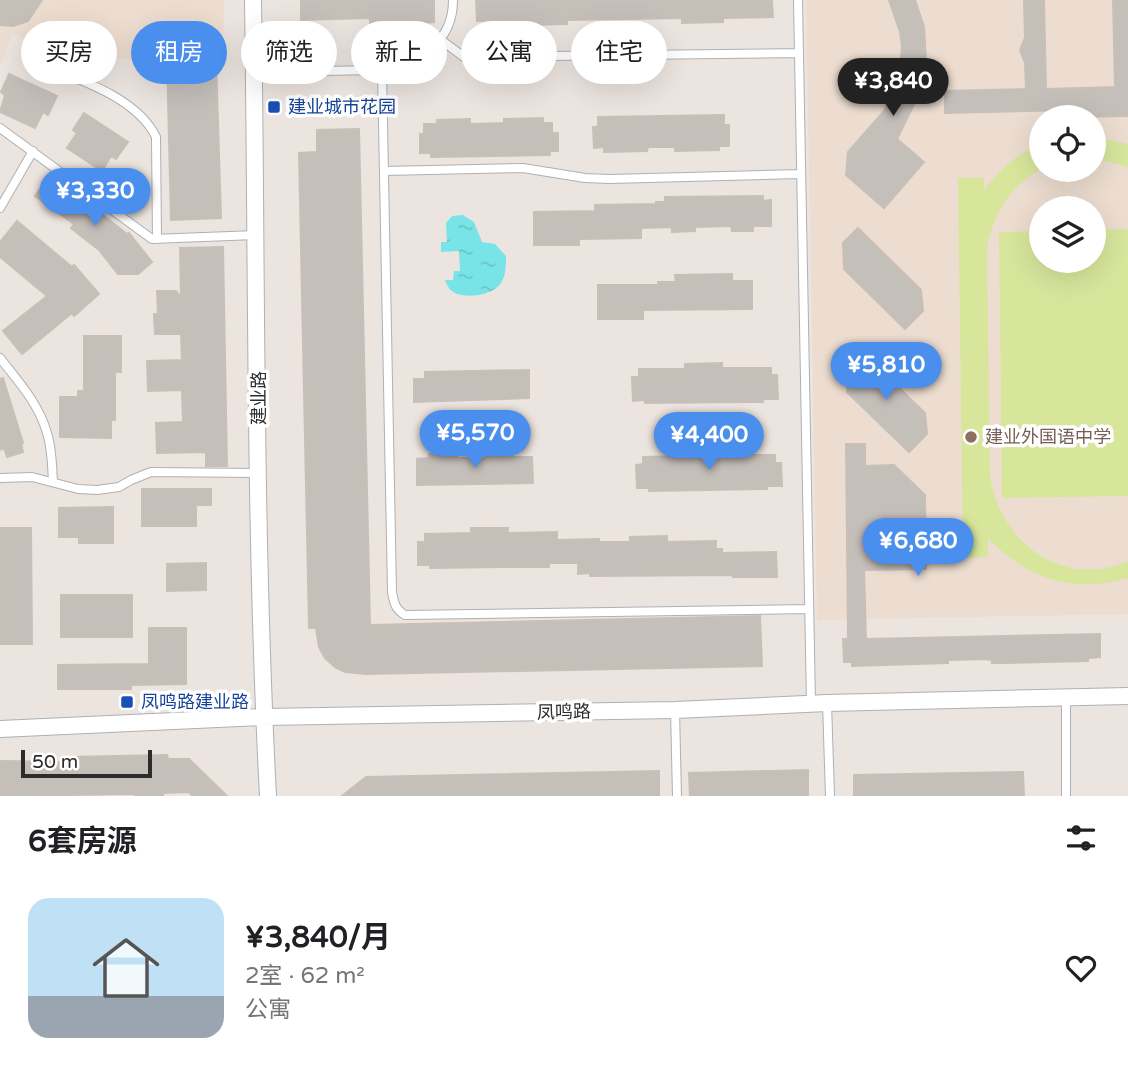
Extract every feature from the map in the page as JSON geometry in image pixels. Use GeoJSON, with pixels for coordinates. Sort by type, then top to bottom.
{"type":"FeatureCollection","features":[{"type":"Feature","properties":{"kind":"street","name":"建业路"},"geometry":{"type":"LineString","coordinates":[[253,0],[253,21]]}},
{"type":"Feature","properties":{"kind":"street","name":"建业路"},"geometry":{"type":"LineString","coordinates":[[254,84],[259,473],[268,796]]}},
{"type":"Feature","properties":{"kind":"street","name":"凤鸣路"},"geometry":{"type":"LineString","coordinates":[[0,729],[264,717],[675,710],[828,703],[1128,696]]}},
{"type":"Feature","properties":{"kind":"lane"},"geometry":{"type":"LineString","coordinates":[[447,33],[453,14],[453,0]]}},
{"type":"Feature","properties":{"kind":"lane"},"geometry":{"type":"LineString","coordinates":[[798,0],[811,704]]}},
{"type":"Feature","properties":{"kind":"lane"},"geometry":{"type":"LineString","coordinates":[[447,44],[464,57],[799,53]]}},
{"type":"Feature","properties":{"kind":"lane"},"geometry":{"type":"LineString","coordinates":[[89,84],[135,110],[150,124],[156,137],[157,239]]}},
{"type":"Feature","properties":{"kind":"lane"},"geometry":{"type":"LineString","coordinates":[[382,84],[392,592],[398,610],[405,615],[809,609]]}},
{"type":"Feature","properties":{"kind":"lane"},"geometry":{"type":"LineString","coordinates":[[0,128],[152,239],[257,236]]}},
{"type":"Feature","properties":{"kind":"lane"},"geometry":{"type":"LineString","coordinates":[[1,203],[33,151]]}},
{"type":"Feature","properties":{"kind":"lane"},"geometry":{"type":"LineString","coordinates":[[384,171],[523,168],[575,177],[610,179],[800,174]]}},
{"type":"Feature","properties":{"kind":"lane"},"geometry":{"type":"LineString","coordinates":[[0,358],[27,391],[40,414],[47,433],[53,482]]}},
{"type":"Feature","properties":{"kind":"lane"},"geometry":{"type":"LineString","coordinates":[[0,478],[32,477],[78,489],[97,490],[119,487],[151,472],[259,473]]}},
{"type":"Feature","properties":{"kind":"lane"},"geometry":{"type":"LineString","coordinates":[[1066,696],[1066,796]]}},
{"type":"Feature","properties":{"kind":"lane"},"geometry":{"type":"LineString","coordinates":[[828,703],[830,796]]}},
{"type":"Feature","properties":{"kind":"lane"},"geometry":{"type":"LineString","coordinates":[[675,710],[677,796]]}},
{"type":"Feature","properties":{"kind":"shaded area"},"geometry":{"type":"Polygon","coordinates":[[[0,0],[224,0],[224,21],[131,21],[131,59],[117,59],[117,21],[21,21],[21,37],[12,34],[0,66],[0,0]]]}},
{"type":"Feature","properties":{"kind":"shaded area","name":"建业外国语中学"},"geometry":{"type":"Polygon","coordinates":[[[806,0],[1128,0],[1128,614],[817,620],[806,0]]]}},
{"type":"Feature","properties":{"kind":"green space"},"geometry":{"type":"Polygon","coordinates":[[[1106,139],[1128,144],[1128,167],[1106,161],[1106,139]]]}},
{"type":"Feature","properties":{"kind":"green space"},"geometry":{"type":"Polygon","coordinates":[[[1029,150],[1029,177],[1005,202],[994,224],[987,248],[990,475],[996,499],[1006,520],[1020,539],[1038,554],[1058,564],[1080,569],[1103,568],[1128,561],[1128,578],[1108,583],[1070,583],[1035,573],[1018,564],[988,538],[988,557],[963,558],[958,178],[984,178],[984,190],[1029,150]]]}},
{"type":"Feature","properties":{"kind":"green space"},"geometry":{"type":"Polygon","coordinates":[[[1128,229],[1128,496],[1002,498],[999,232],[1029,231],[1029,273],[1106,273],[1106,230],[1128,229]]]}},
{"type":"Feature","properties":{"kind":"water"},"geometry":{"type":"Polygon","coordinates":[[[463,215],[474,222],[482,242],[495,244],[506,256],[505,273],[501,283],[480,295],[455,293],[445,280],[453,280],[454,271],[460,271],[459,251],[441,252],[441,242],[447,242],[446,223],[452,216],[463,215]]]}},
{"type":"Feature","properties":{"kind":"building"},"geometry":{"type":"Polygon","coordinates":[[[0,0],[42,0],[28,21],[21,21],[13,26],[0,25],[0,0]]]}},
{"type":"Feature","properties":{"kind":"building"},"geometry":{"type":"Polygon","coordinates":[[[301,0],[434,0],[434,21],[370,21],[370,18],[301,20],[301,0]]]}},
{"type":"Feature","properties":{"kind":"building"},"geometry":{"type":"Polygon","coordinates":[[[476,0],[772,0],[773,17],[723,18],[723,22],[682,23],[682,18],[567,20],[567,24],[557,24],[557,21],[477,21],[476,0]]]}},
{"type":"Feature","properties":{"kind":"building"},"geometry":{"type":"Polygon","coordinates":[[[889,0],[915,0],[924,27],[926,61],[923,86],[897,139],[924,162],[884,208],[846,175],[848,152],[885,110],[900,73],[900,32],[889,0]]]}},
{"type":"Feature","properties":{"kind":"building"},"geometry":{"type":"Polygon","coordinates":[[[1024,0],[1044,0],[1046,89],[1115,87],[1113,0],[1128,0],[1128,116],[1106,116],[1106,105],[1029,105],[1029,111],[945,113],[945,91],[1026,89],[1025,63],[1020,50],[1025,38],[1024,0]]]}},
{"type":"Feature","properties":{"kind":"building"},"geometry":{"type":"Polygon","coordinates":[[[9,74],[21,80],[21,84],[31,84],[57,96],[48,115],[43,112],[35,128],[0,112],[5,95],[1,92],[9,74]]]}},
{"type":"Feature","properties":{"kind":"building"},"geometry":{"type":"Polygon","coordinates":[[[168,84],[217,84],[221,218],[171,220],[168,84]]]}},
{"type":"Feature","properties":{"kind":"building"},"geometry":{"type":"Polygon","coordinates":[[[84,113],[128,142],[116,159],[111,156],[102,171],[67,148],[77,133],[73,130],[84,113]]]}},
{"type":"Feature","properties":{"kind":"building"},"geometry":{"type":"Polygon","coordinates":[[[724,115],[724,125],[729,125],[729,146],[719,146],[719,150],[675,151],[675,147],[648,147],[647,151],[604,152],[604,147],[594,148],[593,127],[598,127],[598,117],[724,115]]]}},
{"type":"Feature","properties":{"kind":"building"},"geometry":{"type":"Polygon","coordinates":[[[543,118],[543,123],[552,123],[552,133],[558,133],[558,151],[550,151],[550,155],[431,157],[431,153],[420,153],[420,134],[424,134],[424,124],[437,124],[437,120],[470,119],[470,124],[504,123],[504,119],[543,118]]]}},
{"type":"Feature","properties":{"kind":"building"},"geometry":{"type":"Polygon","coordinates":[[[359,129],[370,625],[760,616],[762,666],[366,674],[345,672],[325,658],[319,647],[316,628],[309,628],[299,153],[317,152],[317,130],[359,129]]]}},
{"type":"Feature","properties":{"kind":"building"},"geometry":{"type":"Polygon","coordinates":[[[51,174],[129,233],[152,262],[138,274],[118,274],[99,250],[71,228],[74,224],[35,196],[51,174]]]}},
{"type":"Feature","properties":{"kind":"building"},"geometry":{"type":"Polygon","coordinates":[[[763,196],[763,201],[771,200],[771,226],[753,226],[753,231],[732,231],[731,226],[695,227],[695,231],[672,232],[672,227],[641,228],[641,238],[579,239],[579,245],[534,245],[534,212],[595,211],[595,205],[656,204],[665,202],[665,197],[763,196]]]}},
{"type":"Feature","properties":{"kind":"building"},"geometry":{"type":"Polygon","coordinates":[[[17,221],[72,267],[74,265],[99,294],[22,354],[3,331],[47,296],[0,257],[0,242],[17,221]]]}},
{"type":"Feature","properties":{"kind":"building"},"geometry":{"type":"Polygon","coordinates":[[[858,228],[921,290],[923,311],[905,329],[844,269],[843,243],[858,228]]]}},
{"type":"Feature","properties":{"kind":"building"},"geometry":{"type":"Polygon","coordinates":[[[223,247],[227,466],[206,466],[206,452],[157,453],[156,423],[183,422],[182,390],[148,391],[147,361],[182,360],[181,334],[155,334],[154,314],[158,314],[157,291],[176,291],[181,297],[180,248],[223,247]]]}},
{"type":"Feature","properties":{"kind":"building"},"geometry":{"type":"Polygon","coordinates":[[[732,274],[732,281],[752,281],[752,309],[643,310],[643,319],[598,319],[598,285],[658,285],[658,282],[676,282],[675,275],[732,274]]]}},
{"type":"Feature","properties":{"kind":"building"},"geometry":{"type":"Polygon","coordinates":[[[84,336],[121,336],[121,372],[115,372],[115,420],[111,420],[111,438],[60,437],[60,397],[78,397],[78,391],[84,391],[84,336]]]}},
{"type":"Feature","properties":{"kind":"building"},"geometry":{"type":"Polygon","coordinates":[[[861,351],[925,413],[927,434],[909,452],[847,392],[847,366],[861,351]]]}},
{"type":"Feature","properties":{"kind":"building"},"geometry":{"type":"Polygon","coordinates":[[[722,363],[722,368],[771,368],[771,375],[777,375],[778,399],[763,399],[763,402],[633,401],[632,377],[639,377],[639,369],[685,369],[685,364],[722,363]]]}},
{"type":"Feature","properties":{"kind":"building"},"geometry":{"type":"Polygon","coordinates":[[[529,370],[529,398],[414,402],[414,379],[425,379],[425,372],[529,370]]]}},
{"type":"Feature","properties":{"kind":"building"},"geometry":{"type":"Polygon","coordinates":[[[3,378],[23,443],[23,452],[7,457],[4,448],[0,450],[0,379],[3,378]]]}},
{"type":"Feature","properties":{"kind":"building"},"geometry":{"type":"Polygon","coordinates":[[[846,444],[865,444],[865,466],[894,465],[925,495],[926,569],[864,570],[866,639],[1100,634],[1100,657],[1088,658],[1088,661],[1007,663],[992,663],[992,660],[984,659],[852,666],[852,662],[844,662],[843,639],[848,639],[846,444]]]}},
{"type":"Feature","properties":{"kind":"building"},"geometry":{"type":"Polygon","coordinates":[[[726,450],[726,455],[775,455],[775,463],[781,463],[782,486],[767,486],[767,489],[649,491],[649,488],[637,488],[636,465],[643,464],[643,457],[689,456],[689,451],[726,450]]]}},
{"type":"Feature","properties":{"kind":"building"},"geometry":{"type":"Polygon","coordinates":[[[486,452],[513,452],[513,457],[532,457],[533,483],[417,485],[417,459],[429,458],[429,454],[486,458],[486,452]]]}},
{"type":"Feature","properties":{"kind":"building"},"geometry":{"type":"Polygon","coordinates":[[[142,489],[211,489],[211,505],[196,505],[196,526],[142,526],[142,489]]]}},
{"type":"Feature","properties":{"kind":"building"},"geometry":{"type":"Polygon","coordinates":[[[113,507],[113,543],[79,543],[79,537],[59,537],[59,508],[113,507]]]}},
{"type":"Feature","properties":{"kind":"building"},"geometry":{"type":"Polygon","coordinates":[[[0,528],[31,528],[32,644],[0,644],[0,528]]]}},
{"type":"Feature","properties":{"kind":"building"},"geometry":{"type":"Polygon","coordinates":[[[471,528],[508,528],[508,533],[557,532],[557,540],[599,539],[599,542],[630,542],[630,537],[667,536],[667,542],[716,541],[716,549],[722,549],[722,553],[776,552],[777,577],[590,576],[590,573],[578,574],[578,563],[549,563],[549,567],[430,568],[430,565],[418,565],[418,542],[425,542],[425,534],[471,533],[471,528]]]}},
{"type":"Feature","properties":{"kind":"building"},"geometry":{"type":"Polygon","coordinates":[[[206,563],[206,590],[167,591],[167,564],[206,563]]]}},
{"type":"Feature","properties":{"kind":"building"},"geometry":{"type":"Polygon","coordinates":[[[61,595],[132,595],[132,637],[61,637],[61,595]]]}},
{"type":"Feature","properties":{"kind":"building"},"geometry":{"type":"Polygon","coordinates":[[[149,628],[186,628],[186,684],[131,685],[131,689],[58,689],[58,665],[149,664],[149,628]]]}},
{"type":"Feature","properties":{"kind":"building"},"geometry":{"type":"Polygon","coordinates":[[[167,755],[168,759],[189,759],[227,796],[193,796],[189,792],[163,793],[163,796],[0,796],[0,761],[67,762],[67,757],[167,755]]]}},
{"type":"Feature","properties":{"kind":"building"},"geometry":{"type":"Polygon","coordinates":[[[808,770],[808,796],[690,796],[689,773],[808,770]]]}},
{"type":"Feature","properties":{"kind":"building"},"geometry":{"type":"Polygon","coordinates":[[[659,771],[659,796],[342,796],[366,777],[659,771]]]}},
{"type":"Feature","properties":{"kind":"building"},"geometry":{"type":"Polygon","coordinates":[[[1023,772],[1024,796],[854,796],[854,775],[1023,772]]]}},
{"type":"Feature","properties":{"kind":"place","name":"建业城市花园"},"geometry":{"type":"Point","coordinates":[274,107]}},
{"type":"Feature","properties":{"kind":"place","name":"建业外国语中学"},"geometry":{"type":"Point","coordinates":[971,437]}},
{"type":"Feature","properties":{"kind":"place","name":"凤鸣路建业路"},"geometry":{"type":"Point","coordinates":[127,702]}}]}
